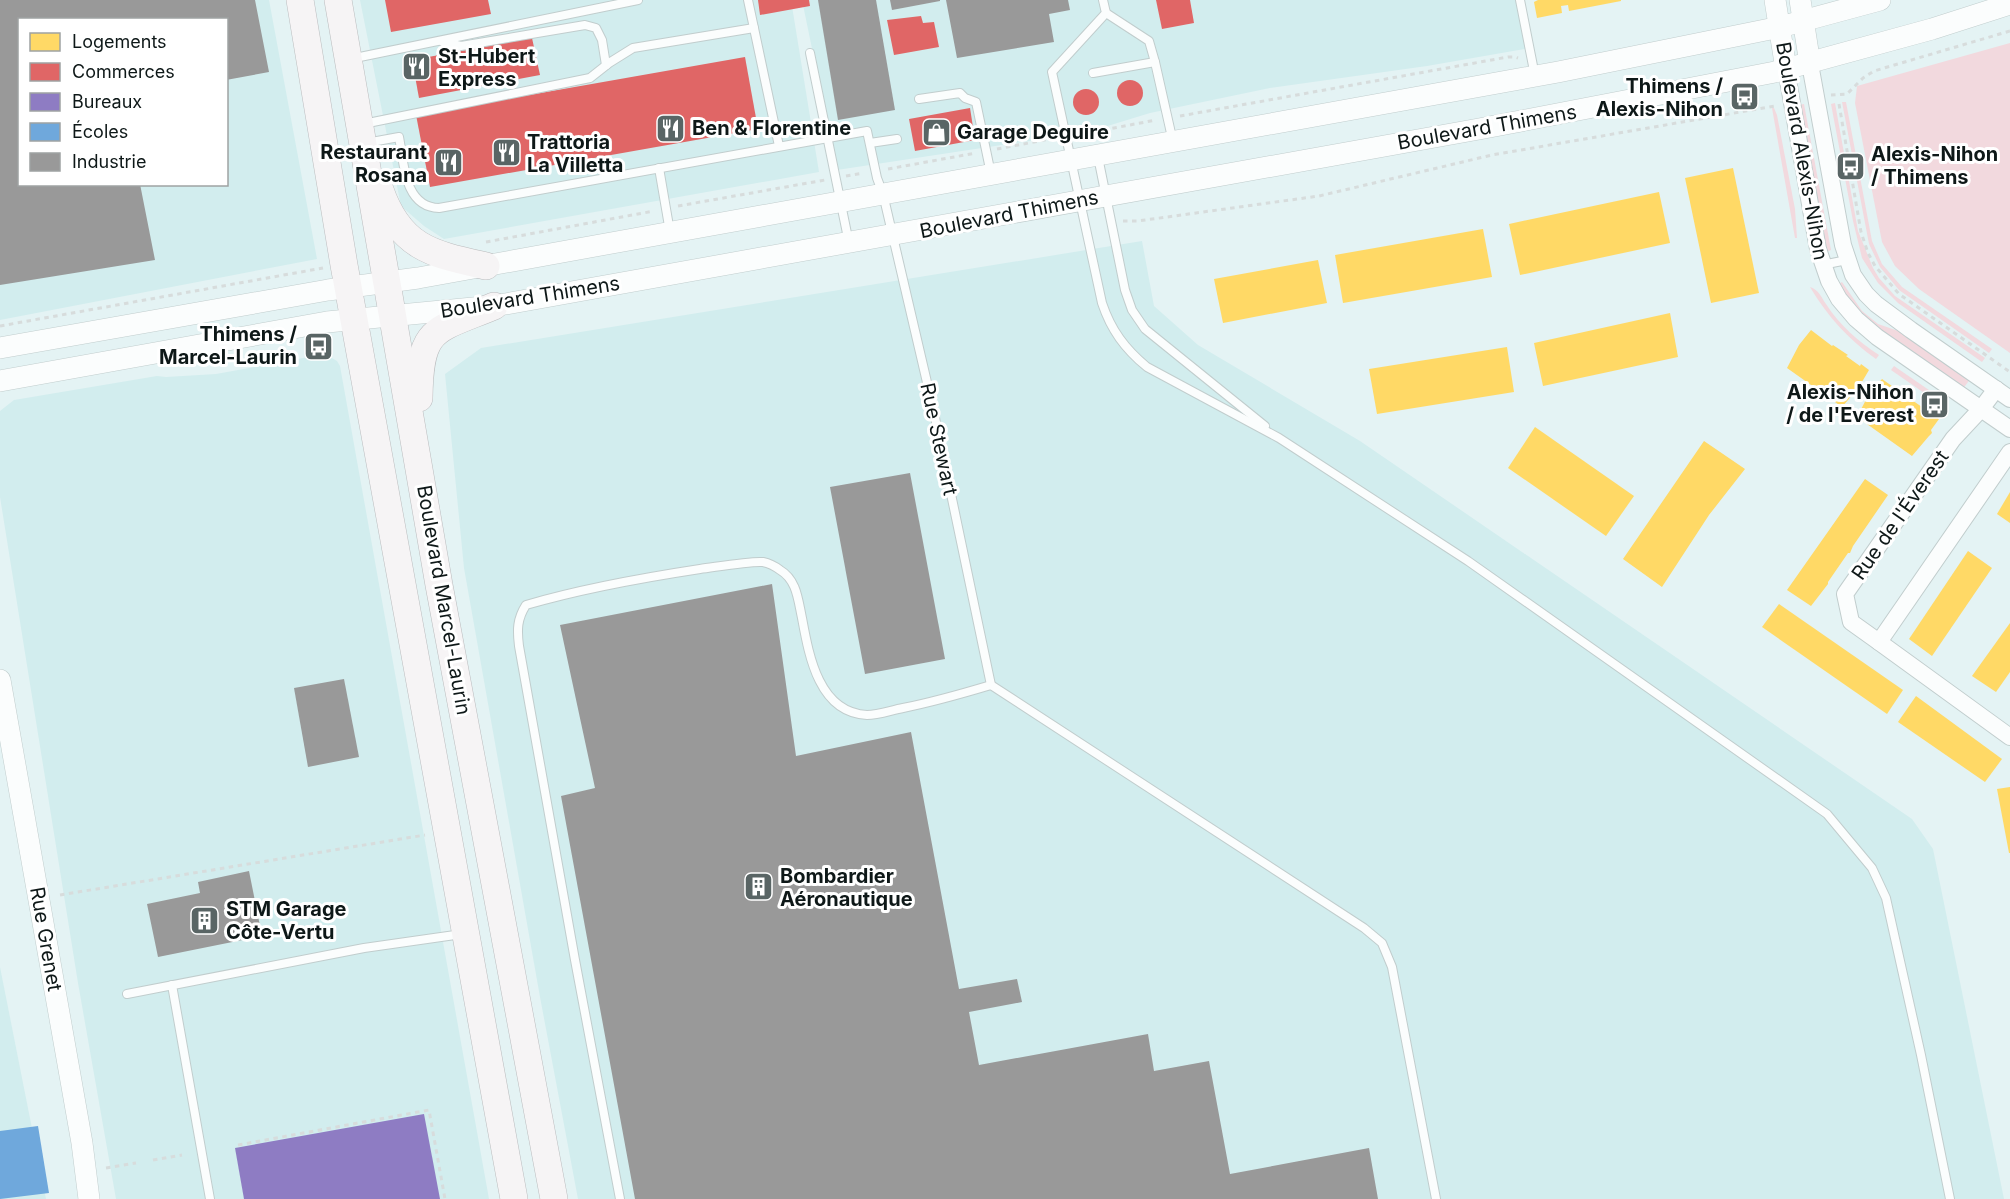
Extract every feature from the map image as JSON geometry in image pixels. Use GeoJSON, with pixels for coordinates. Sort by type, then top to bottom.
{"type":"FeatureCollection","features":[{"type":"Feature","properties":{"kind":"main road","name":"Boulevard Marcel-Laurin"},"geometry":{"type":"LineString","coordinates":[[300,0],[327,173],[514,1199]]}},
{"type":"Feature","properties":{"kind":"main road","name":"Boulevard Marcel-Laurin"},"geometry":{"type":"LineString","coordinates":[[338,0],[440,585],[554,1199]]}},
{"type":"Feature","properties":{"kind":"main road"},"geometry":{"type":"LineString","coordinates":[[362,134],[384,204],[402,230],[419,245],[449,258],[486,254]]}},
{"type":"Feature","properties":{"kind":"main road"},"geometry":{"type":"LineString","coordinates":[[418,453],[420,366],[426,344],[436,331],[494,306]]}},
{"type":"Feature","properties":{"kind":"main road"},"geometry":{"type":"LineString","coordinates":[[465,934],[504,927]]}},
{"type":"Feature","properties":{"kind":"street","name":"Boulevard Alexis-Nihon"},"geometry":{"type":"LineString","coordinates":[[1775,0],[1818,249],[1822,265],[1839,299],[1866,328],[2010,429]]}},
{"type":"Feature","properties":{"kind":"street","name":"Boulevard Alexis-Nihon"},"geometry":{"type":"LineString","coordinates":[[1800,0],[1847,260],[1858,284],[1876,304],[2010,399]]}},
{"type":"Feature","properties":{"kind":"street","name":"Boulevard Thimens"},"geometry":{"type":"LineString","coordinates":[[0,348],[328,290],[386,283],[486,254],[670,232],[1535,76],[1779,27],[1880,0]]}},
{"type":"Feature","properties":{"kind":"street","name":"Boulevard Thimens"},"geometry":{"type":"LineString","coordinates":[[0,381],[354,318],[494,306],[1479,129],[1810,64],[1968,19],[2010,4]]}},
{"type":"Feature","properties":{"kind":"street","name":"Rue de l'Éverest"},"geometry":{"type":"LineString","coordinates":[[1996,388],[1981,409],[1953,439],[1845,594],[1851,622],[2010,737]]}},
{"type":"Feature","properties":{"kind":"street"},"geometry":{"type":"LineString","coordinates":[[1879,642],[2010,452]]}},
{"type":"Feature","properties":{"kind":"street","name":"Rue Grenet"},"geometry":{"type":"LineString","coordinates":[[0,680],[82,1143],[89,1199]]}},
{"type":"Feature","properties":{"kind":"lane"},"geometry":{"type":"LineString","coordinates":[[349,59],[638,0]]}},
{"type":"Feature","properties":{"kind":"lane"},"geometry":{"type":"LineString","coordinates":[[748,0],[779,146]]}},
{"type":"Feature","properties":{"kind":"lane"},"geometry":{"type":"LineString","coordinates":[[1103,0],[1106,13],[1149,41],[1173,142]]}},
{"type":"Feature","properties":{"kind":"lane"},"geometry":{"type":"LineString","coordinates":[[1520,0],[1535,76]]}},
{"type":"Feature","properties":{"kind":"lane"},"geometry":{"type":"LineString","coordinates":[[1106,13],[1052,72],[1102,303],[1108,321],[1123,344],[1147,367],[1279,438],[1468,561],[1827,814],[1872,868],[1886,898],[1950,1199]]}},
{"type":"Feature","properties":{"kind":"lane"},"geometry":{"type":"LineString","coordinates":[[438,41],[461,46],[585,25],[596,28],[603,40],[606,65]]}},
{"type":"Feature","properties":{"kind":"lane"},"geometry":{"type":"LineString","coordinates":[[362,134],[590,78],[633,48],[754,28]]}},
{"type":"Feature","properties":{"kind":"lane"},"geometry":{"type":"LineString","coordinates":[[810,53],[849,244]]}},
{"type":"Feature","properties":{"kind":"lane"},"geometry":{"type":"LineString","coordinates":[[1093,74],[1155,62]]}},
{"type":"Feature","properties":{"kind":"lane"},"geometry":{"type":"LineString","coordinates":[[919,99],[960,93],[965,98],[976,102],[991,174]]}},
{"type":"Feature","properties":{"kind":"lane"},"geometry":{"type":"LineString","coordinates":[[362,134],[399,137],[410,191],[420,203],[432,208],[463,205],[867,131],[870,143],[897,139]]}},
{"type":"Feature","properties":{"kind":"lane","name":"Rue Stewart"},"geometry":{"type":"LineString","coordinates":[[870,143],[909,299],[991,685]]}},
{"type":"Feature","properties":{"kind":"lane"},"geometry":{"type":"LineString","coordinates":[[1098,156],[1125,290],[1137,319],[1153,338],[1279,438]]}},
{"type":"Feature","properties":{"kind":"lane"},"geometry":{"type":"LineString","coordinates":[[659,168],[670,232]]}},
{"type":"Feature","properties":{"kind":"lane"},"geometry":{"type":"LineString","coordinates":[[1822,265],[1847,260]]}},
{"type":"Feature","properties":{"kind":"lane"},"geometry":{"type":"LineString","coordinates":[[620,1199],[574,960],[518,639],[518,621],[526,604],[575,590],[660,575],[765,562],[782,571],[792,581],[799,597],[817,675],[826,693],[838,706],[850,712],[868,715],[940,700],[991,685],[1364,928],[1382,944],[1392,967],[1436,1199]]}},
{"type":"Feature","properties":{"kind":"lane"},"geometry":{"type":"LineString","coordinates":[[127,994],[364,948],[465,934]]}},
{"type":"Feature","properties":{"kind":"lane"},"geometry":{"type":"LineString","coordinates":[[172,985],[210,1199]]}},
{"type":"Feature","properties":{"kind":"path"},"geometry":{"type":"LineString","coordinates":[[1832,95],[1847,94],[1863,78],[1874,71],[2010,31]]}},
{"type":"Feature","properties":{"kind":"path"},"geometry":{"type":"LineString","coordinates":[[1186,115],[1515,57]]}},
{"type":"Feature","properties":{"kind":"path"},"geometry":{"type":"LineString","coordinates":[[1839,104],[1864,241],[1868,253],[1883,277],[1909,302],[2010,372]]}},
{"type":"Feature","properties":{"kind":"path","name":"Boulevard Thimens"},"geometry":{"type":"LineString","coordinates":[[1138,221],[1319,196],[1492,155],[1774,106]]}},
{"type":"Feature","properties":{"kind":"path"},"geometry":{"type":"LineString","coordinates":[[1084,134],[1153,121]]}},
{"type":"Feature","properties":{"kind":"path"},"geometry":{"type":"LineString","coordinates":[[997,149],[1053,139]]}},
{"type":"Feature","properties":{"kind":"path"},"geometry":{"type":"LineString","coordinates":[[883,170],[975,153]]}},
{"type":"Feature","properties":{"kind":"path"},"geometry":{"type":"LineString","coordinates":[[1850,166],[1859,164]]}},
{"type":"Feature","properties":{"kind":"path"},"geometry":{"type":"LineString","coordinates":[[846,176],[867,173]]}},
{"type":"Feature","properties":{"kind":"path"},"geometry":{"type":"LineString","coordinates":[[681,206],[822,180]]}},
{"type":"Feature","properties":{"kind":"path"},"geometry":{"type":"LineString","coordinates":[[486,254],[650,212]]}},
{"type":"Feature","properties":{"kind":"path"},"geometry":{"type":"LineString","coordinates":[[0,326],[324,267]]}},
{"type":"Feature","properties":{"kind":"path"},"geometry":{"type":"LineString","coordinates":[[60,895],[431,834]]}},
{"type":"Feature","properties":{"kind":"path"},"geometry":{"type":"LineString","coordinates":[[238,1145],[429,1110],[445,1199]]}},
{"type":"Feature","properties":{"kind":"path"},"geometry":{"type":"LineString","coordinates":[[153,1160],[182,1155]]}},
{"type":"Feature","properties":{"kind":"path"},"geometry":{"type":"LineString","coordinates":[[106,1168],[136,1163]]}},
{"type":"Feature","properties":{"kind":"shaded area"},"geometry":{"type":"Polygon","coordinates":[[[0,0],[269,0],[317,259],[0,320],[0,0]]]}},
{"type":"Feature","properties":{"kind":"shaded area"},"geometry":{"type":"Polygon","coordinates":[[[360,0],[791,0],[819,172],[444,239],[424,226],[401,206],[360,0]]]}},
{"type":"Feature","properties":{"kind":"shaded area"},"geometry":{"type":"Polygon","coordinates":[[[802,0],[1522,0],[1531,48],[1427,66],[1270,88],[1150,113],[1088,132],[837,170],[802,0]]]}},
{"type":"Feature","properties":{"kind":"shaded area"},"geometry":{"type":"Polygon","coordinates":[[[2010,43],[2010,353],[1919,289],[1895,266],[1882,242],[1855,103],[1857,86],[2010,43]]]}},
{"type":"Feature","properties":{"kind":"shaded area"},"geometry":{"type":"Polygon","coordinates":[[[1842,102],[1846,102],[1872,241],[1882,264],[1902,287],[1992,349],[1989,353],[1899,290],[1880,267],[1869,244],[1842,102]]]}},
{"type":"Feature","properties":{"kind":"shaded area"},"geometry":{"type":"Polygon","coordinates":[[[1835,103],[1858,231],[1873,268],[1895,296],[1985,358],[1982,362],[1898,303],[1878,283],[1862,258],[1831,104],[1835,103]]]}},
{"type":"Feature","properties":{"kind":"shaded area"},"geometry":{"type":"Polygon","coordinates":[[[1804,104],[1831,250],[1826,252],[1799,105],[1804,104]]]}},
{"type":"Feature","properties":{"kind":"shaded area"},"geometry":{"type":"Polygon","coordinates":[[[1772,108],[1777,115],[1795,209],[1797,238],[1795,238],[1772,108]]]}},
{"type":"Feature","properties":{"kind":"shaded area"},"geometry":{"type":"Polygon","coordinates":[[[1142,241],[1154,306],[1198,345],[1360,441],[1912,819],[1933,849],[2004,1199],[578,1199],[464,568],[445,374],[481,348],[1142,241]]]}},
{"type":"Feature","properties":{"kind":"shaded area"},"geometry":{"type":"Polygon","coordinates":[[[1842,282],[1862,311],[1878,324],[1907,334],[1971,378],[1962,390],[1875,329],[1837,285],[1842,282]]]}},
{"type":"Feature","properties":{"kind":"shaded area"},"geometry":{"type":"Polygon","coordinates":[[[1810,287],[1818,292],[1843,326],[1879,355],[1876,359],[1839,327],[1810,287]]]}},
{"type":"Feature","properties":{"kind":"shaded area","name":"STM Garage Côte-Vertu"},"geometry":{"type":"Polygon","coordinates":[[[325,354],[337,361],[340,366],[489,1199],[116,1199],[78,983],[0,497],[0,411],[14,400],[157,376],[216,374],[325,354]]]}},
{"type":"Feature","properties":{"kind":"shaded area"},"geometry":{"type":"Polygon","coordinates":[[[1894,366],[1942,399],[1948,405],[1946,408],[1891,370],[1894,366]]]}},
{"type":"Feature","properties":{"kind":"shaded area"},"geometry":{"type":"Polygon","coordinates":[[[0,967],[46,1199],[0,1199],[0,967]]]}},
{"type":"Feature","properties":{"kind":"building: Logements"},"geometry":{"type":"Polygon","coordinates":[[[1538,0],[1621,1],[1569,11],[1568,5],[1561,6],[1562,13],[1537,18],[1534,2],[1538,0]]]}},
{"type":"Feature","properties":{"kind":"building: Logements"},"geometry":{"type":"Polygon","coordinates":[[[1733,168],[1759,293],[1711,303],[1685,178],[1733,168]]]}},
{"type":"Feature","properties":{"kind":"building: Logements"},"geometry":{"type":"Polygon","coordinates":[[[1659,192],[1670,243],[1520,275],[1509,224],[1659,192]]]}},
{"type":"Feature","properties":{"kind":"building: Logements"},"geometry":{"type":"Polygon","coordinates":[[[1483,229],[1492,277],[1343,303],[1335,255],[1483,229]]]}},
{"type":"Feature","properties":{"kind":"building: Logements"},"geometry":{"type":"Polygon","coordinates":[[[1318,260],[1327,303],[1223,323],[1214,279],[1318,260]]]}},
{"type":"Feature","properties":{"kind":"building: Logements"},"geometry":{"type":"Polygon","coordinates":[[[1670,313],[1678,357],[1543,386],[1534,343],[1670,313]]]}},
{"type":"Feature","properties":{"kind":"building: Logements"},"geometry":{"type":"Polygon","coordinates":[[[1811,330],[1860,366],[1861,364],[1869,370],[1859,387],[1842,407],[1787,368],[1799,345],[1811,330]]]}},
{"type":"Feature","properties":{"kind":"building: Logements"},"geometry":{"type":"Polygon","coordinates":[[[1507,347],[1514,392],[1377,414],[1369,369],[1507,347]]]}},
{"type":"Feature","properties":{"kind":"building: Logements"},"geometry":{"type":"Polygon","coordinates":[[[1882,379],[1939,419],[1931,430],[1932,433],[1912,456],[1857,417],[1869,394],[1882,379]]]}},
{"type":"Feature","properties":{"kind":"building: Logements"},"geometry":{"type":"Polygon","coordinates":[[[1535,427],[1634,496],[1606,536],[1508,468],[1535,427]]]}},
{"type":"Feature","properties":{"kind":"building: Logements"},"geometry":{"type":"Polygon","coordinates":[[[1704,441],[1745,469],[1709,515],[1662,587],[1623,559],[1704,441]]]}},
{"type":"Feature","properties":{"kind":"building: Logements"},"geometry":{"type":"Polygon","coordinates":[[[1865,479],[1888,495],[1850,553],[1811,606],[1787,590],[1865,479]]]}},
{"type":"Feature","properties":{"kind":"building: Logements"},"geometry":{"type":"Polygon","coordinates":[[[2010,492],[2010,523],[1997,514],[2010,492]]]}},
{"type":"Feature","properties":{"kind":"building: Logements"},"geometry":{"type":"Polygon","coordinates":[[[1968,551],[1992,568],[1932,656],[1909,639],[1968,551]]]}},
{"type":"Feature","properties":{"kind":"building: Logements"},"geometry":{"type":"Polygon","coordinates":[[[1779,604],[1903,690],[1887,714],[1762,627],[1779,604]]]}},
{"type":"Feature","properties":{"kind":"building: Logements"},"geometry":{"type":"Polygon","coordinates":[[[2010,623],[2010,672],[1996,692],[1972,676],[2010,623]]]}},
{"type":"Feature","properties":{"kind":"building: Logements"},"geometry":{"type":"Polygon","coordinates":[[[1916,696],[2002,759],[1985,782],[1898,722],[1916,696]]]}},
{"type":"Feature","properties":{"kind":"building: Logements"},"geometry":{"type":"Polygon","coordinates":[[[2010,787],[2010,853],[2009,853],[1997,789],[2010,787]]]}},
{"type":"Feature","properties":{"kind":"building: Commerces"},"geometry":{"type":"Polygon","coordinates":[[[385,0],[488,0],[491,14],[391,32],[385,0]]]}},
{"type":"Feature","properties":{"kind":"building: Commerces"},"geometry":{"type":"Polygon","coordinates":[[[758,0],[809,0],[810,6],[760,15],[758,0]]]}},
{"type":"Feature","properties":{"kind":"building: Commerces"},"geometry":{"type":"Polygon","coordinates":[[[1156,0],[1190,0],[1194,23],[1162,29],[1156,0]]]}},
{"type":"Feature","properties":{"kind":"building: Commerces"},"geometry":{"type":"Polygon","coordinates":[[[921,16],[923,23],[934,22],[939,47],[894,55],[887,20],[921,16]]]}},
{"type":"Feature","properties":{"kind":"building: Commerces"},"geometry":{"type":"Polygon","coordinates":[[[532,38],[540,75],[419,98],[412,60],[532,38]]]}},
{"type":"Feature","properties":{"kind":"building: Commerces"},"geometry":{"type":"Polygon","coordinates":[[[745,57],[758,129],[430,187],[416,115],[745,57]]]}},
{"type":"Feature","properties":{"kind":"building: Commerces"},"geometry":{"type":"Polygon","coordinates":[[[1130,80],[1139,84],[1143,93],[1139,102],[1130,106],[1121,102],[1117,93],[1121,84],[1130,80]]]}},
{"type":"Feature","properties":{"kind":"building: Commerces"},"geometry":{"type":"Polygon","coordinates":[[[1086,89],[1095,93],[1099,102],[1095,111],[1086,115],[1077,111],[1073,102],[1077,93],[1086,89]]]}},
{"type":"Feature","properties":{"kind":"building: Commerces"},"geometry":{"type":"Polygon","coordinates":[[[970,108],[975,140],[915,151],[909,119],[970,108]]]}},
{"type":"Feature","properties":{"kind":"building: Bureaux"},"geometry":{"type":"Polygon","coordinates":[[[424,1114],[440,1199],[244,1199],[235,1148],[424,1114]]]}},
{"type":"Feature","properties":{"kind":"building: Écoles"},"geometry":{"type":"Polygon","coordinates":[[[38,1126],[49,1193],[0,1199],[0,1131],[38,1126]]]}},
{"type":"Feature","properties":{"kind":"building: Industrie"},"geometry":{"type":"Polygon","coordinates":[[[0,0],[255,0],[269,72],[228,80],[228,18],[18,18],[18,186],[140,186],[155,260],[0,285],[0,0]]]}},
{"type":"Feature","properties":{"kind":"building: Industrie"},"geometry":{"type":"Polygon","coordinates":[[[818,0],[876,0],[895,110],[838,120],[818,0]]]}},
{"type":"Feature","properties":{"kind":"building: Industrie"},"geometry":{"type":"Polygon","coordinates":[[[890,0],[940,0],[940,1],[892,10],[890,0]]]}},
{"type":"Feature","properties":{"kind":"building: Industrie"},"geometry":{"type":"Polygon","coordinates":[[[946,0],[1068,0],[1070,10],[1049,14],[1054,42],[957,58],[946,0]]]}},
{"type":"Feature","properties":{"kind":"building: Industrie"},"geometry":{"type":"Polygon","coordinates":[[[910,473],[945,659],[865,674],[830,487],[910,473]]]}},
{"type":"Feature","properties":{"kind":"building: Industrie","name":"Bombardier Aéronautique"},"geometry":{"type":"Polygon","coordinates":[[[772,584],[796,756],[911,732],[959,989],[1017,979],[1022,1002],[969,1012],[979,1065],[1148,1034],[1154,1071],[1209,1061],[1230,1174],[1369,1148],[1378,1199],[635,1199],[561,796],[595,788],[560,625],[772,584]]]}},
{"type":"Feature","properties":{"kind":"building: Industrie"},"geometry":{"type":"Polygon","coordinates":[[[344,679],[359,757],[308,767],[294,688],[344,679]]]}},
{"type":"Feature","properties":{"kind":"building: Industrie","name":"STM Garage Côte-Vertu"},"geometry":{"type":"Polygon","coordinates":[[[249,871],[262,936],[158,957],[147,904],[200,893],[198,882],[249,871]]]}},
{"type":"Feature","properties":{"kind":"place","name":"St-Hubert Express"},"geometry":{"type":"Point","coordinates":[417,67]}},
{"type":"Feature","properties":{"kind":"place","name":"Thimens / Alexis-Nihon"},"geometry":{"type":"Point","coordinates":[1744,97]}},
{"type":"Feature","properties":{"kind":"place","name":"Ben & Florentine"},"geometry":{"type":"Point","coordinates":[671,128]}},
{"type":"Feature","properties":{"kind":"place","name":"Garage Deguire"},"geometry":{"type":"Point","coordinates":[936,132]}},
{"type":"Feature","properties":{"kind":"place","name":"Trattoria La Villetta"},"geometry":{"type":"Point","coordinates":[506,153]}},
{"type":"Feature","properties":{"kind":"place","name":"Restaurant Rosana"},"geometry":{"type":"Point","coordinates":[448,163]}},
{"type":"Feature","properties":{"kind":"place","name":"Alexis-Nihon / Thimens"},"geometry":{"type":"Point","coordinates":[1850,166]}},
{"type":"Feature","properties":{"kind":"place","name":"Thimens / Marcel-Laurin"},"geometry":{"type":"Point","coordinates":[318,346]}},
{"type":"Feature","properties":{"kind":"place","name":"Alexis-Nihon / de l'Everest"},"geometry":{"type":"Point","coordinates":[1935,404]}},
{"type":"Feature","properties":{"kind":"place","name":"Bombardier Aéronautique"},"geometry":{"type":"Point","coordinates":[759,887]}},
{"type":"Feature","properties":{"kind":"place","name":"STM Garage Côte-Vertu"},"geometry":{"type":"Point","coordinates":[205,920]}}]}
